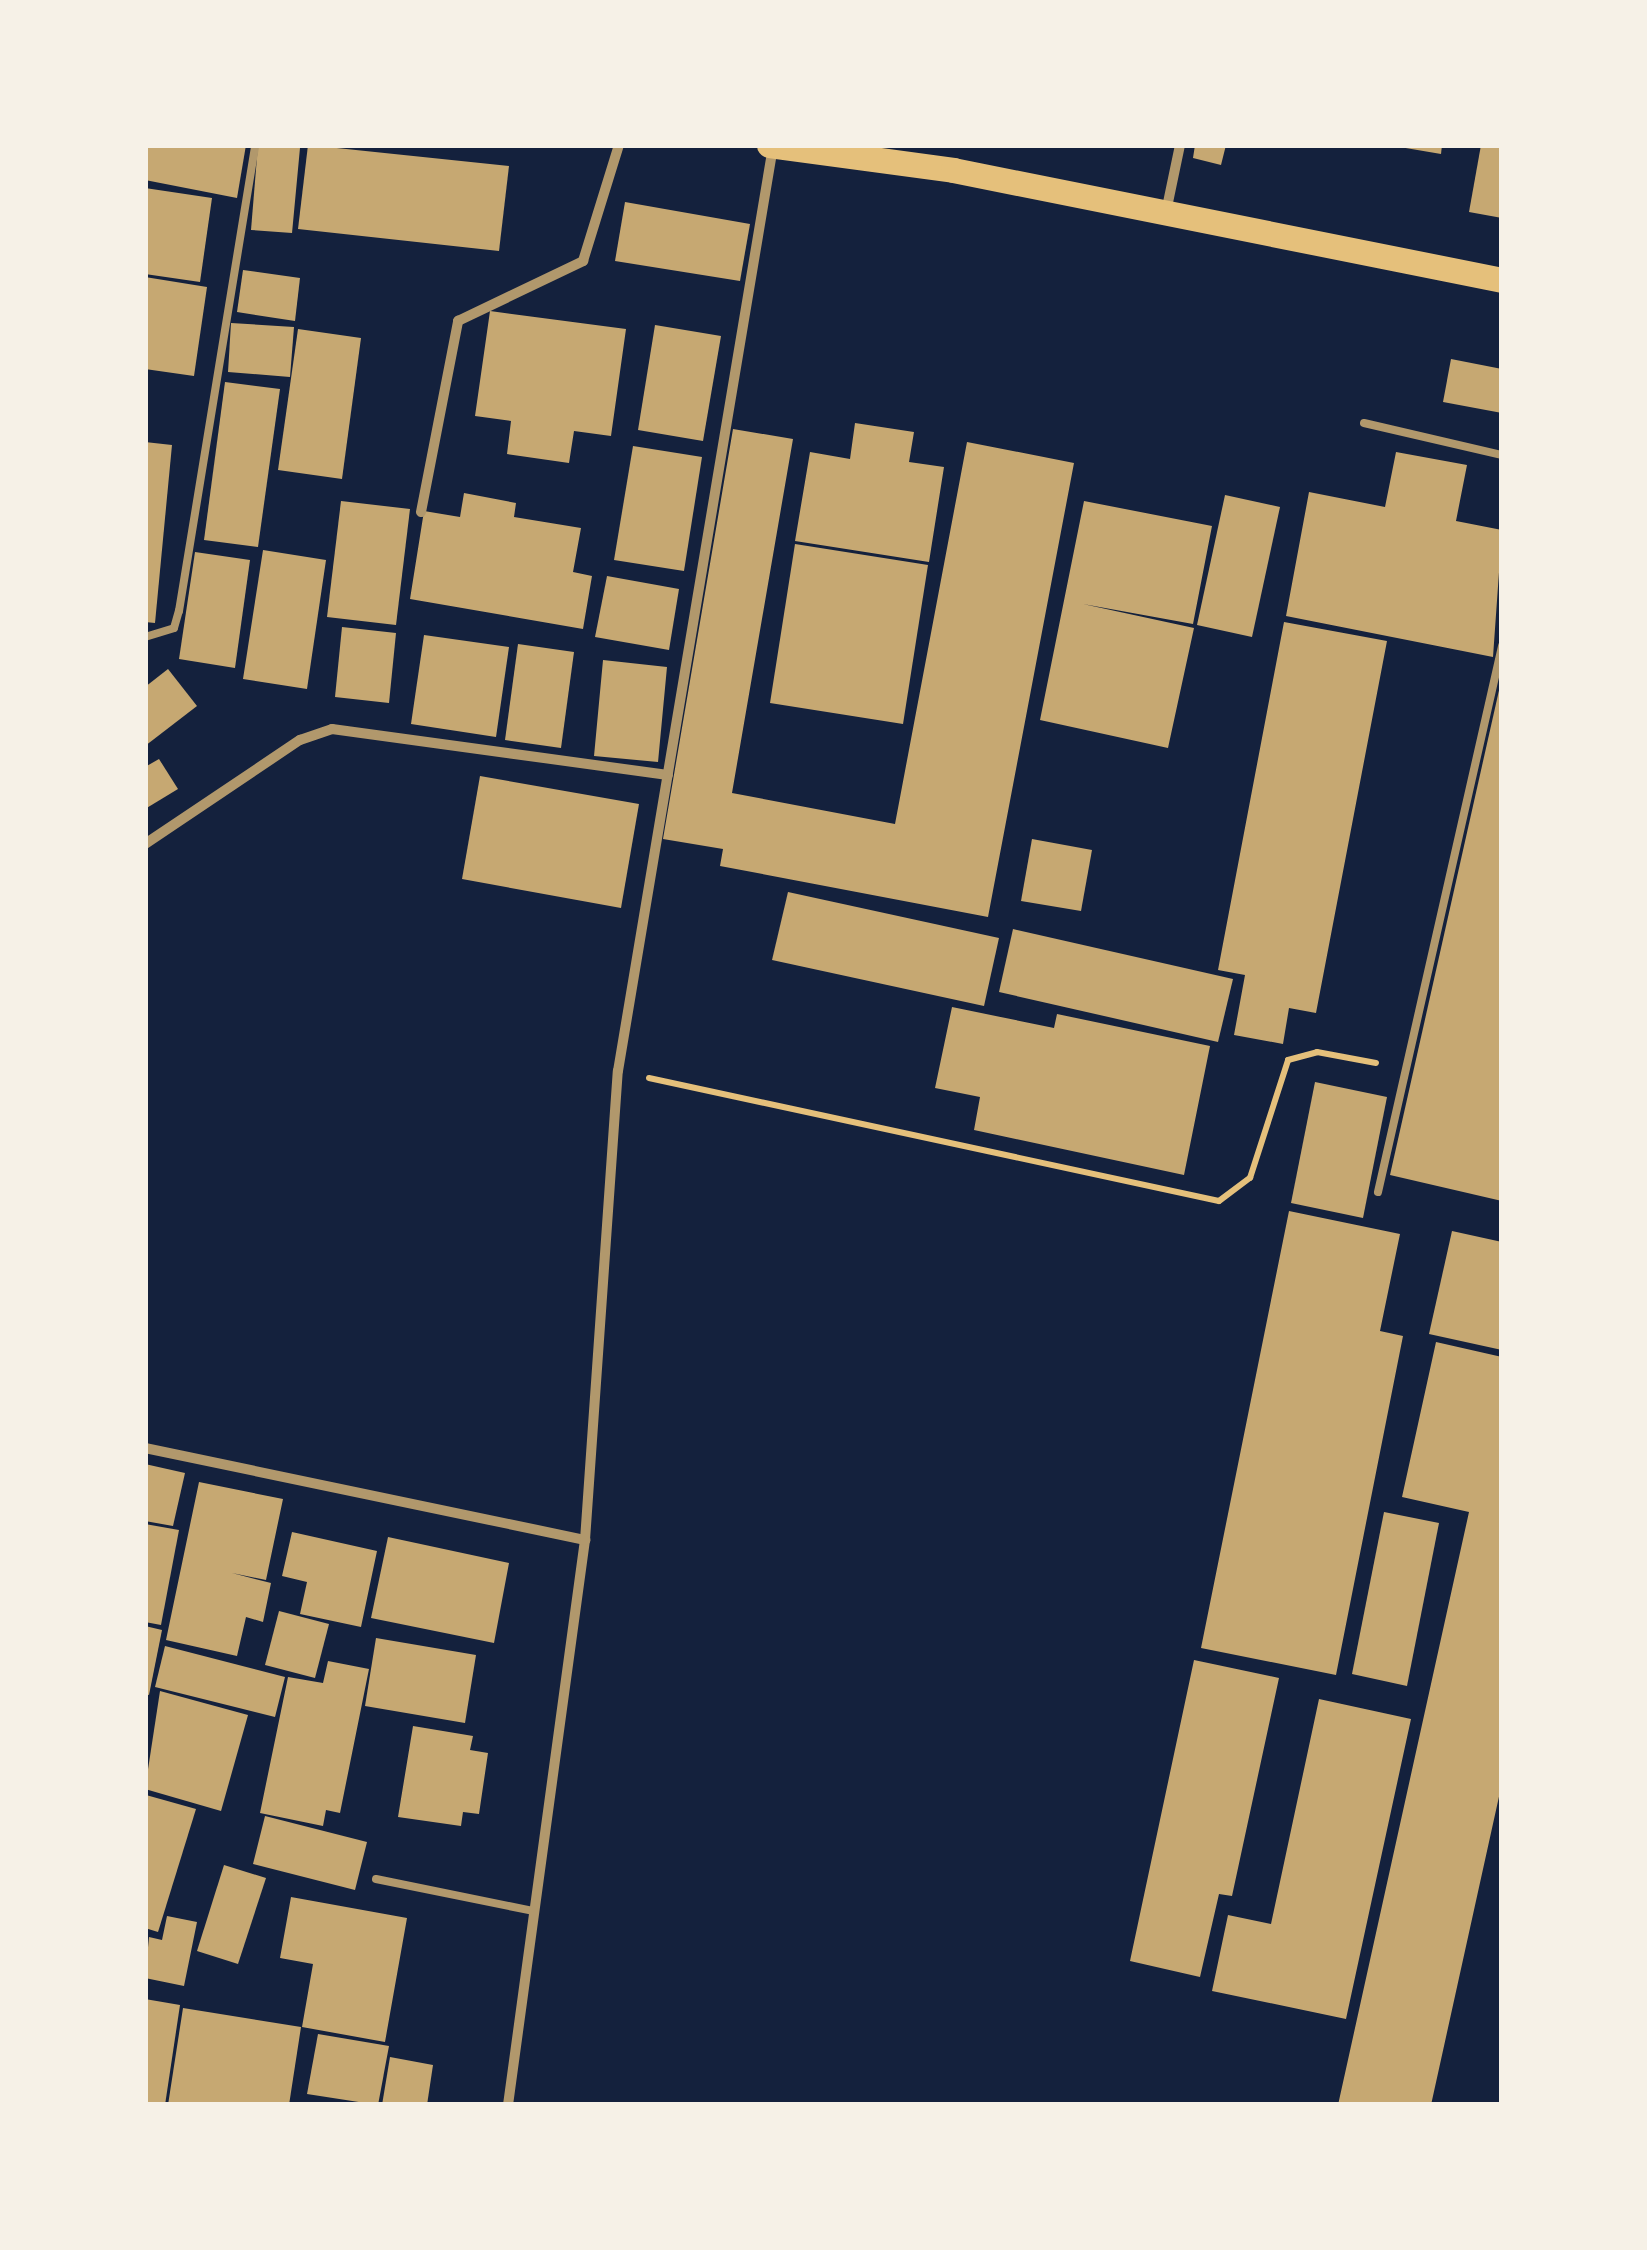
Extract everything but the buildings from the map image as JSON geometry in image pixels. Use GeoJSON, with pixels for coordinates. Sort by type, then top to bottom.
{"type":"FeatureCollection","features":[{"type":"Feature","properties":{"kind":"main road"},"geometry":{"type":"LineString","coordinates":[[771,146],[953,170],[1502,280]]}},
{"type":"Feature","properties":{"kind":"street"},"geometry":{"type":"LineString","coordinates":[[421,512],[458,321],[583,261],[619,145]]}},
{"type":"Feature","properties":{"kind":"street"},"geometry":{"type":"LineString","coordinates":[[1166,213],[1180,145]]}},
{"type":"Feature","properties":{"kind":"street"},"geometry":{"type":"LineString","coordinates":[[508,2105],[585,1540],[618,1071],[771,146]]}},
{"type":"Feature","properties":{"kind":"street"},"geometry":{"type":"LineString","coordinates":[[145,844],[300,740],[332,729],[668,775]]}},
{"type":"Feature","properties":{"kind":"street"},"geometry":{"type":"LineString","coordinates":[[145,1448],[585,1540]]}},
{"type":"Feature","properties":{"kind":"lane"},"geometry":{"type":"LineString","coordinates":[[145,638],[174,628],[180,610],[254,145]]}},
{"type":"Feature","properties":{"kind":"lane"},"geometry":{"type":"LineString","coordinates":[[1364,423],[1502,455]]}},
{"type":"Feature","properties":{"kind":"lane"},"geometry":{"type":"LineString","coordinates":[[1378,1192],[1402,1068],[1502,646]]}},
{"type":"Feature","properties":{"kind":"lane"},"geometry":{"type":"LineString","coordinates":[[376,1879],[533,1911]]}},
{"type":"Feature","properties":{"kind":"path"},"geometry":{"type":"LineString","coordinates":[[618,1071],[1210,1201],[1232,1198],[1250,1178],[1288,1060],[1317,1052],[1402,1068]]}}]}
